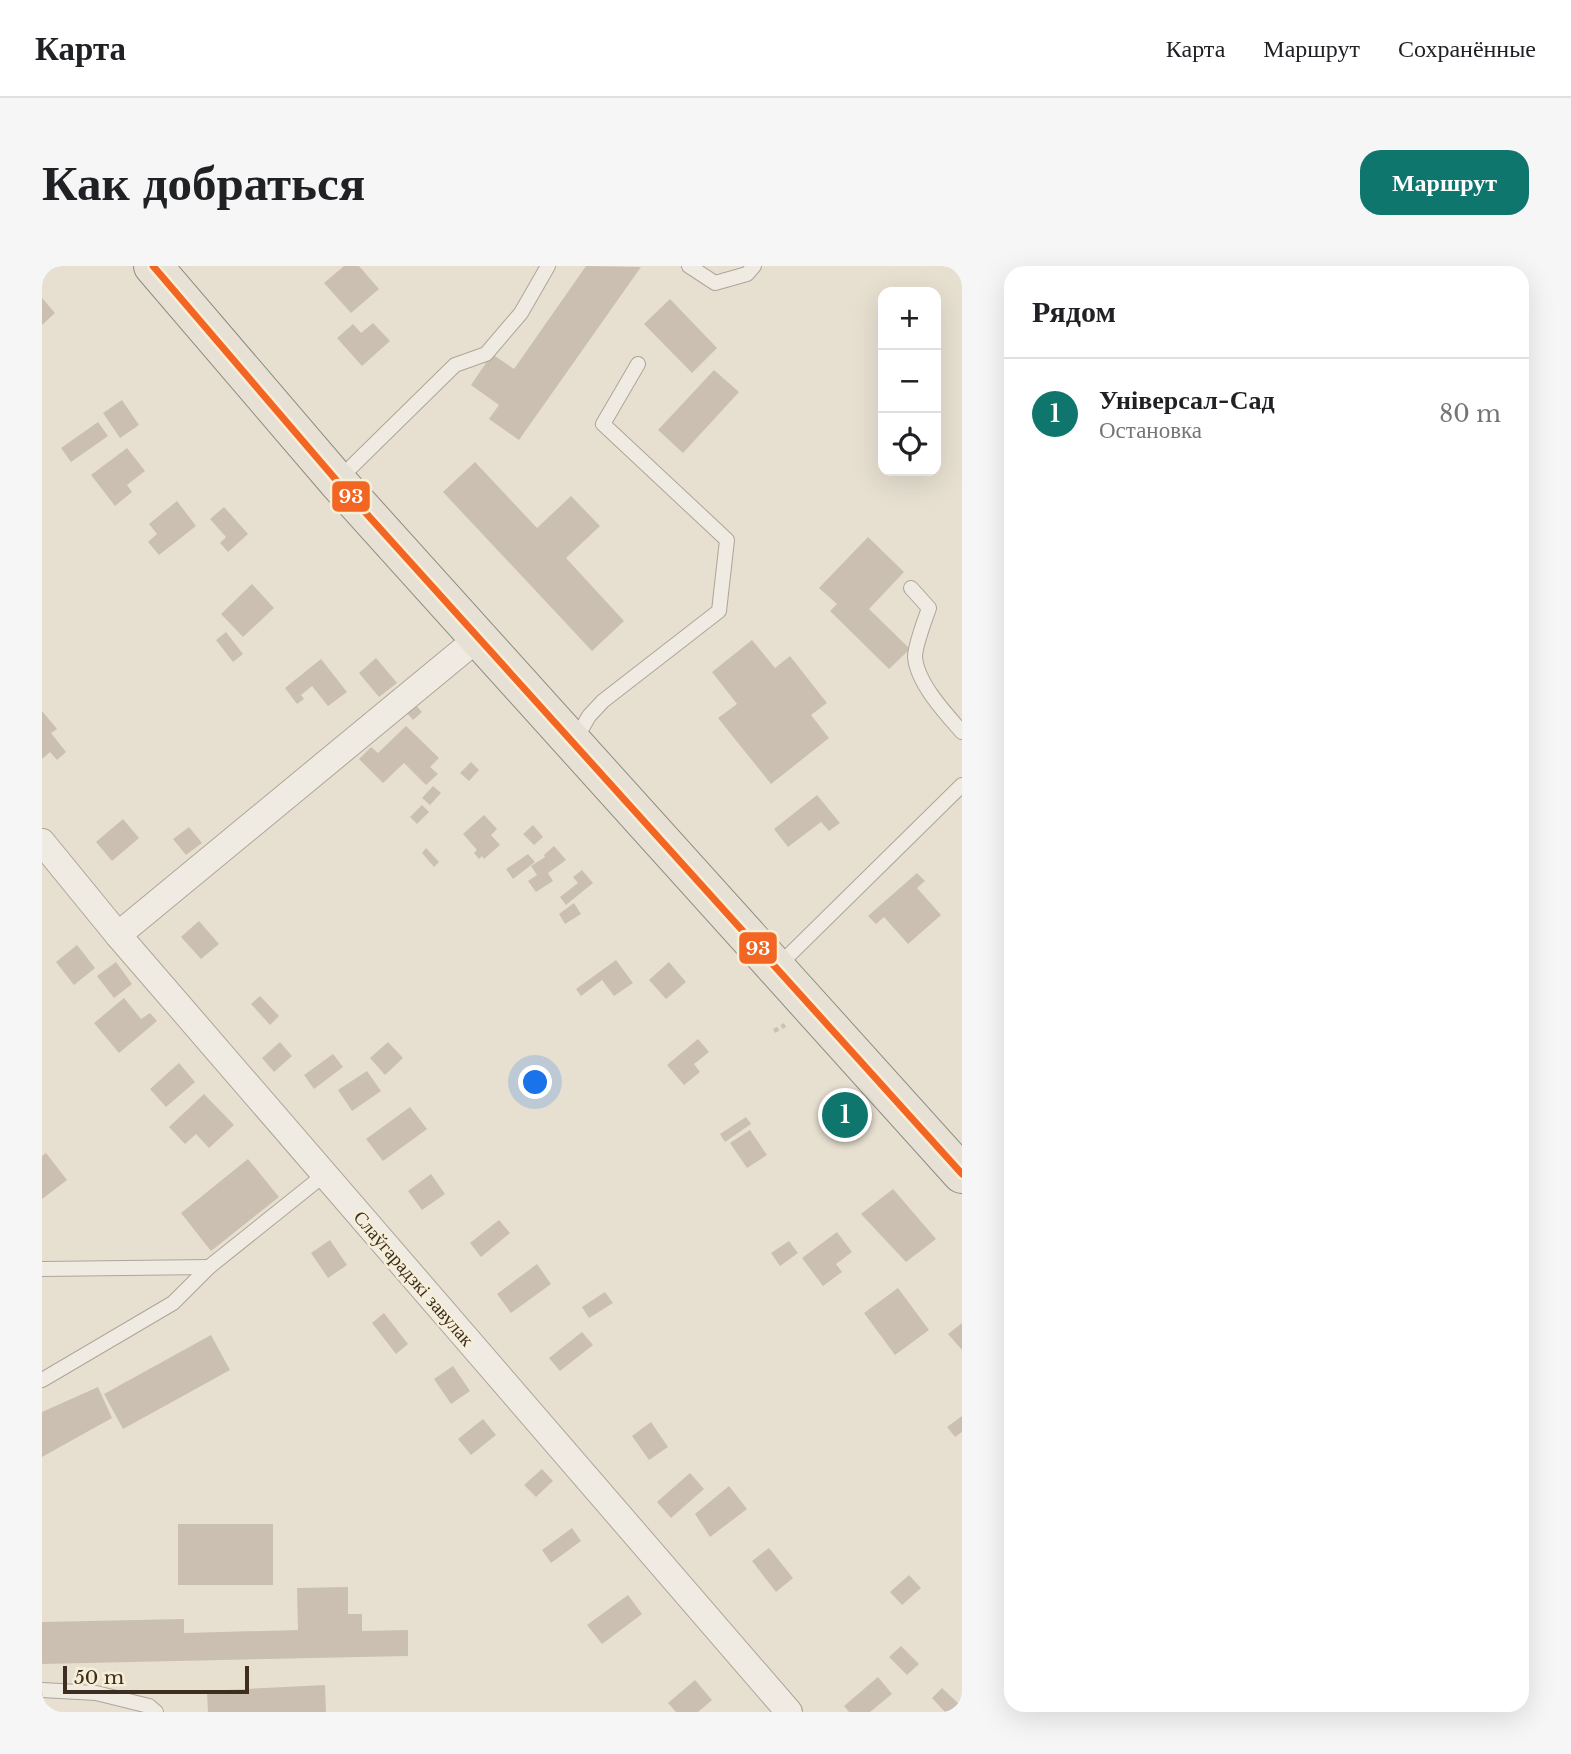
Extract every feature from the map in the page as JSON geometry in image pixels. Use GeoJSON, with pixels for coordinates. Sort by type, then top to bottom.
{"type":"FeatureCollection","features":[{"type":"Feature","properties":{"kind":"main road"},"geometry":{"type":"LineString","coordinates":[[153,266],[337,481],[962,1174]]}},
{"type":"Feature","properties":{"kind":"street"},"geometry":{"type":"LineString","coordinates":[[118,935],[478,638]]}},
{"type":"Feature","properties":{"kind":"street","name":"Слаўгарадзкі завулак"},"geometry":{"type":"LineString","coordinates":[[42,842],[118,935],[324,1175],[789,1712]]}},
{"type":"Feature","properties":{"kind":"lane"},"geometry":{"type":"LineString","coordinates":[[337,481],[455,365],[486,354],[521,313],[548,266]]}},
{"type":"Feature","properties":{"kind":"lane"},"geometry":{"type":"LineString","coordinates":[[688,266],[715,283],[747,274],[754,266]]}},
{"type":"Feature","properties":{"kind":"lane"},"geometry":{"type":"LineString","coordinates":[[573,744],[589,716],[603,701],[719,611],[727,541],[603,424],[638,364]]}},
{"type":"Feature","properties":{"kind":"lane"},"geometry":{"type":"LineString","coordinates":[[911,588],[929,608],[915,656],[924,682],[936,703],[962,733]]}},
{"type":"Feature","properties":{"kind":"lane"},"geometry":{"type":"LineString","coordinates":[[776,968],[962,785]]}},
{"type":"Feature","properties":{"kind":"lane"},"geometry":{"type":"LineString","coordinates":[[42,1380],[173,1303],[209,1267],[324,1175]]}},
{"type":"Feature","properties":{"kind":"lane"},"geometry":{"type":"LineString","coordinates":[[42,1269],[209,1267]]}},
{"type":"Feature","properties":{"kind":"lane"},"geometry":{"type":"LineString","coordinates":[[42,1690],[96,1693],[149,1706],[156,1712]]}},
{"type":"Feature","properties":{"kind":"path"},"geometry":{"type":"LineString","coordinates":[[774,1031],[791,1021]]}},
{"type":"Feature","properties":{"kind":"building"},"geometry":{"type":"Polygon","coordinates":[[[344,266],[359,266],[379,289],[351,313],[324,283],[344,266]]]}},
{"type":"Feature","properties":{"kind":"building"},"geometry":{"type":"Polygon","coordinates":[[[586,266],[641,267],[519,440],[489,419],[499,405],[471,385],[492,354],[514,369],[586,266]]]}},
{"type":"Feature","properties":{"kind":"building"},"geometry":{"type":"Polygon","coordinates":[[[42,298],[55,313],[42,325],[42,298]]]}},
{"type":"Feature","properties":{"kind":"building"},"geometry":{"type":"Polygon","coordinates":[[[670,299],[717,348],[692,373],[644,324],[670,299]]]}},
{"type":"Feature","properties":{"kind":"building"},"geometry":{"type":"Polygon","coordinates":[[[373,323],[390,341],[362,366],[337,338],[353,324],[361,333],[373,323]]]}},
{"type":"Feature","properties":{"kind":"building"},"geometry":{"type":"Polygon","coordinates":[[[714,370],[739,392],[683,453],[658,430],[714,370]]]}},
{"type":"Feature","properties":{"kind":"building"},"geometry":{"type":"Polygon","coordinates":[[[122,400],[139,425],[120,438],[103,413],[122,400]]]}},
{"type":"Feature","properties":{"kind":"building"},"geometry":{"type":"Polygon","coordinates":[[[98,422],[108,436],[71,462],[61,448],[98,422]]]}},
{"type":"Feature","properties":{"kind":"building"},"geometry":{"type":"Polygon","coordinates":[[[127,448],[145,471],[127,485],[132,492],[115,506],[91,475],[127,448]]]}},
{"type":"Feature","properties":{"kind":"building"},"geometry":{"type":"Polygon","coordinates":[[[475,462],[537,528],[571,496],[600,526],[566,558],[624,621],[592,651],[443,492],[475,462]]]}},
{"type":"Feature","properties":{"kind":"building"},"geometry":{"type":"Polygon","coordinates":[[[177,501],[196,526],[159,555],[148,542],[157,534],[149,524],[177,501]]]}},
{"type":"Feature","properties":{"kind":"building"},"geometry":{"type":"Polygon","coordinates":[[[224,507],[248,534],[228,552],[220,543],[226,537],[210,519],[224,507]]]}},
{"type":"Feature","properties":{"kind":"building"},"geometry":{"type":"Polygon","coordinates":[[[868,537],[904,572],[869,609],[910,649],[889,669],[830,611],[837,604],[819,588],[868,537]]]}},
{"type":"Feature","properties":{"kind":"building"},"geometry":{"type":"Polygon","coordinates":[[[252,584],[274,608],[243,637],[221,614],[252,584]]]}},
{"type":"Feature","properties":{"kind":"building"},"geometry":{"type":"Polygon","coordinates":[[[226,632],[243,654],[233,662],[216,640],[226,632]]]}},
{"type":"Feature","properties":{"kind":"building"},"geometry":{"type":"Polygon","coordinates":[[[752,640],[775,668],[790,656],[827,703],[811,715],[829,738],[771,784],[718,718],[737,704],[712,672],[752,640]]]}},
{"type":"Feature","properties":{"kind":"building"},"geometry":{"type":"Polygon","coordinates":[[[376,658],[397,683],[379,697],[359,673],[376,658]]]}},
{"type":"Feature","properties":{"kind":"building"},"geometry":{"type":"Polygon","coordinates":[[[321,659],[347,692],[328,706],[312,686],[301,695],[304,699],[297,704],[285,688],[321,659]]]}},
{"type":"Feature","properties":{"kind":"building"},"geometry":{"type":"Polygon","coordinates":[[[414,703],[422,712],[413,720],[405,711],[414,703]]]}},
{"type":"Feature","properties":{"kind":"building"},"geometry":{"type":"Polygon","coordinates":[[[42,711],[57,729],[51,733],[66,752],[57,760],[50,752],[42,759],[42,711]]]}},
{"type":"Feature","properties":{"kind":"building"},"geometry":{"type":"Polygon","coordinates":[[[406,726],[439,758],[430,767],[438,774],[426,785],[404,763],[383,783],[359,759],[371,747],[378,753],[406,726]]]}},
{"type":"Feature","properties":{"kind":"building"},"geometry":{"type":"Polygon","coordinates":[[[471,762],[479,770],[469,781],[460,773],[471,762]]]}},
{"type":"Feature","properties":{"kind":"building"},"geometry":{"type":"Polygon","coordinates":[[[433,786],[441,793],[430,805],[422,798],[433,786]]]}},
{"type":"Feature","properties":{"kind":"building"},"geometry":{"type":"Polygon","coordinates":[[[817,795],[840,823],[829,831],[821,822],[788,847],[774,829],[817,795]]]}},
{"type":"Feature","properties":{"kind":"building"},"geometry":{"type":"Polygon","coordinates":[[[422,805],[429,812],[417,824],[410,817],[422,805]]]}},
{"type":"Feature","properties":{"kind":"building"},"geometry":{"type":"Polygon","coordinates":[[[484,815],[497,829],[491,835],[500,845],[484,859],[482,856],[479,859],[474,853],[477,850],[463,834],[484,815]]]}},
{"type":"Feature","properties":{"kind":"building"},"geometry":{"type":"Polygon","coordinates":[[[123,819],[139,838],[112,861],[96,842],[123,819]]]}},
{"type":"Feature","properties":{"kind":"building"},"geometry":{"type":"Polygon","coordinates":[[[533,825],[543,837],[534,845],[523,834],[533,825]]]}},
{"type":"Feature","properties":{"kind":"building"},"geometry":{"type":"Polygon","coordinates":[[[189,827],[202,843],[186,855],[173,839],[189,827]]]}},
{"type":"Feature","properties":{"kind":"building"},"geometry":{"type":"Polygon","coordinates":[[[554,846],[566,860],[548,873],[553,881],[536,892],[528,881],[537,875],[531,866],[545,857],[554,846]]]}},
{"type":"Feature","properties":{"kind":"building"},"geometry":{"type":"Polygon","coordinates":[[[426,848],[439,862],[434,867],[422,853],[426,848]]]}},
{"type":"Feature","properties":{"kind":"building"},"geometry":{"type":"Polygon","coordinates":[[[528,854],[535,862],[513,879],[506,869],[528,854]]]}},
{"type":"Feature","properties":{"kind":"building"},"geometry":{"type":"Polygon","coordinates":[[[582,870],[593,883],[566,905],[560,897],[578,883],[573,877],[582,870]]]}},
{"type":"Feature","properties":{"kind":"building"},"geometry":{"type":"Polygon","coordinates":[[[917,873],[925,881],[917,888],[941,915],[908,944],[884,917],[876,924],[868,916],[917,873]]]}},
{"type":"Feature","properties":{"kind":"building"},"geometry":{"type":"Polygon","coordinates":[[[574,903],[581,914],[565,924],[559,914],[574,903]]]}},
{"type":"Feature","properties":{"kind":"building"},"geometry":{"type":"Polygon","coordinates":[[[199,921],[219,944],[201,959],[181,937],[199,921]]]}},
{"type":"Feature","properties":{"kind":"building"},"geometry":{"type":"Polygon","coordinates":[[[77,945],[95,968],[74,985],[56,962],[77,945]]]}},
{"type":"Feature","properties":{"kind":"building"},"geometry":{"type":"Polygon","coordinates":[[[616,960],[633,983],[614,996],[602,980],[581,996],[576,989],[616,960]]]}},
{"type":"Feature","properties":{"kind":"building"},"geometry":{"type":"Polygon","coordinates":[[[116,962],[132,984],[114,998],[97,976],[116,962]]]}},
{"type":"Feature","properties":{"kind":"building"},"geometry":{"type":"Polygon","coordinates":[[[669,962],[686,982],[666,999],[649,980],[669,962]]]}},
{"type":"Feature","properties":{"kind":"building"},"geometry":{"type":"Polygon","coordinates":[[[260,996],[279,1016],[270,1025],[251,1004],[260,996]]]}},
{"type":"Feature","properties":{"kind":"building"},"geometry":{"type":"Polygon","coordinates":[[[124,998],[141,1019],[150,1013],[157,1021],[119,1053],[94,1023],[124,998]]]}},
{"type":"Feature","properties":{"kind":"building"},"geometry":{"type":"Polygon","coordinates":[[[698,1039],[709,1052],[694,1064],[700,1072],[684,1085],[667,1065],[698,1039]]]}},
{"type":"Feature","properties":{"kind":"building"},"geometry":{"type":"Polygon","coordinates":[[[280,1042],[292,1056],[274,1072],[262,1058],[280,1042]]]}},
{"type":"Feature","properties":{"kind":"building"},"geometry":{"type":"Polygon","coordinates":[[[388,1042],[403,1058],[385,1075],[370,1058],[388,1042]]]}},
{"type":"Feature","properties":{"kind":"building"},"geometry":{"type":"Polygon","coordinates":[[[333,1054],[343,1067],[314,1089],[304,1075],[333,1054]]]}},
{"type":"Feature","properties":{"kind":"building"},"geometry":{"type":"Polygon","coordinates":[[[179,1063],[195,1082],[166,1107],[150,1089],[179,1063]]]}},
{"type":"Feature","properties":{"kind":"building"},"geometry":{"type":"Polygon","coordinates":[[[367,1071],[381,1091],[352,1111],[338,1090],[367,1071]]]}},
{"type":"Feature","properties":{"kind":"building"},"geometry":{"type":"Polygon","coordinates":[[[204,1094],[234,1125],[209,1148],[196,1134],[185,1144],[169,1127],[204,1094]]]}},
{"type":"Feature","properties":{"kind":"building"},"geometry":{"type":"Polygon","coordinates":[[[410,1107],[427,1129],[383,1161],[366,1139],[410,1107]]]}},
{"type":"Feature","properties":{"kind":"building"},"geometry":{"type":"Polygon","coordinates":[[[746,1117],[751,1124],[725,1142],[720,1134],[746,1117]]]}},
{"type":"Feature","properties":{"kind":"building"},"geometry":{"type":"Polygon","coordinates":[[[750,1130],[767,1155],[747,1168],[730,1143],[750,1130]]]}},
{"type":"Feature","properties":{"kind":"building"},"geometry":{"type":"Polygon","coordinates":[[[46,1153],[67,1180],[42,1199],[42,1156],[46,1153]]]}},
{"type":"Feature","properties":{"kind":"building"},"geometry":{"type":"Polygon","coordinates":[[[248,1159],[279,1197],[211,1251],[181,1213],[248,1159]]]}},
{"type":"Feature","properties":{"kind":"building"},"geometry":{"type":"Polygon","coordinates":[[[431,1174],[445,1194],[422,1210],[408,1191],[431,1174]]]}},
{"type":"Feature","properties":{"kind":"building"},"geometry":{"type":"Polygon","coordinates":[[[893,1189],[936,1239],[906,1262],[861,1214],[893,1189]]]}},
{"type":"Feature","properties":{"kind":"building"},"geometry":{"type":"Polygon","coordinates":[[[499,1220],[510,1233],[481,1257],[470,1243],[499,1220]]]}},
{"type":"Feature","properties":{"kind":"building"},"geometry":{"type":"Polygon","coordinates":[[[837,1232],[852,1252],[836,1264],[842,1272],[823,1286],[802,1258],[837,1232]]]}},
{"type":"Feature","properties":{"kind":"building"},"geometry":{"type":"Polygon","coordinates":[[[330,1240],[347,1265],[328,1278],[311,1253],[330,1240]]]}},
{"type":"Feature","properties":{"kind":"building"},"geometry":{"type":"Polygon","coordinates":[[[789,1241],[798,1253],[780,1266],[771,1253],[789,1241]]]}},
{"type":"Feature","properties":{"kind":"building"},"geometry":{"type":"Polygon","coordinates":[[[537,1264],[551,1284],[511,1313],[497,1294],[537,1264]]]}},
{"type":"Feature","properties":{"kind":"building"},"geometry":{"type":"Polygon","coordinates":[[[898,1288],[929,1330],[895,1355],[864,1313],[898,1288]]]}},
{"type":"Feature","properties":{"kind":"building"},"geometry":{"type":"Polygon","coordinates":[[[605,1292],[613,1303],[589,1318],[582,1307],[605,1292]]]}},
{"type":"Feature","properties":{"kind":"building"},"geometry":{"type":"Polygon","coordinates":[[[384,1313],[408,1344],[396,1354],[372,1323],[384,1313]]]}},
{"type":"Feature","properties":{"kind":"building"},"geometry":{"type":"Polygon","coordinates":[[[962,1323],[962,1350],[948,1334],[962,1323]]]}},
{"type":"Feature","properties":{"kind":"building"},"geometry":{"type":"Polygon","coordinates":[[[582,1332],[593,1345],[560,1371],[549,1358],[582,1332]]]}},
{"type":"Feature","properties":{"kind":"building"},"geometry":{"type":"Polygon","coordinates":[[[211,1335],[230,1370],[123,1429],[104,1394],[211,1335]]]}},
{"type":"Feature","properties":{"kind":"building"},"geometry":{"type":"Polygon","coordinates":[[[453,1366],[470,1391],[451,1404],[434,1379],[453,1366]]]}},
{"type":"Feature","properties":{"kind":"building"},"geometry":{"type":"Polygon","coordinates":[[[98,1387],[112,1418],[42,1457],[42,1412],[98,1387]]]}},
{"type":"Feature","properties":{"kind":"building"},"geometry":{"type":"Polygon","coordinates":[[[962,1416],[962,1432],[955,1437],[947,1427],[962,1416]]]}},
{"type":"Feature","properties":{"kind":"building"},"geometry":{"type":"Polygon","coordinates":[[[483,1419],[496,1435],[471,1455],[458,1439],[483,1419]]]}},
{"type":"Feature","properties":{"kind":"building"},"geometry":{"type":"Polygon","coordinates":[[[651,1422],[668,1447],[649,1460],[632,1436],[651,1422]]]}},
{"type":"Feature","properties":{"kind":"building"},"geometry":{"type":"Polygon","coordinates":[[[542,1469],[553,1481],[536,1497],[524,1485],[542,1469]]]}},
{"type":"Feature","properties":{"kind":"building"},"geometry":{"type":"Polygon","coordinates":[[[690,1473],[704,1489],[671,1518],[657,1502],[690,1473]]]}},
{"type":"Feature","properties":{"kind":"building"},"geometry":{"type":"Polygon","coordinates":[[[729,1486],[747,1509],[710,1537],[695,1514],[729,1486]]]}},
{"type":"Feature","properties":{"kind":"building"},"geometry":{"type":"Polygon","coordinates":[[[178,1524],[273,1524],[273,1585],[178,1585],[178,1524]]]}},
{"type":"Feature","properties":{"kind":"building"},"geometry":{"type":"Polygon","coordinates":[[[572,1528],[581,1541],[551,1563],[542,1550],[572,1528]]]}},
{"type":"Feature","properties":{"kind":"building"},"geometry":{"type":"Polygon","coordinates":[[[769,1548],[793,1578],[776,1592],[752,1561],[769,1548]]]}},
{"type":"Feature","properties":{"kind":"building"},"geometry":{"type":"Polygon","coordinates":[[[909,1575],[921,1588],[902,1605],[890,1592],[909,1575]]]}},
{"type":"Feature","properties":{"kind":"building"},"geometry":{"type":"Polygon","coordinates":[[[348,1587],[348,1614],[362,1614],[362,1631],[408,1630],[408,1656],[42,1664],[42,1622],[184,1619],[184,1633],[298,1630],[297,1588],[348,1587]]]}},
{"type":"Feature","properties":{"kind":"building"},"geometry":{"type":"Polygon","coordinates":[[[628,1595],[642,1614],[602,1644],[587,1625],[628,1595]]]}},
{"type":"Feature","properties":{"kind":"building"},"geometry":{"type":"Polygon","coordinates":[[[901,1646],[919,1664],[907,1675],[889,1657],[901,1646]]]}},
{"type":"Feature","properties":{"kind":"building"},"geometry":{"type":"Polygon","coordinates":[[[878,1677],[892,1694],[870,1712],[849,1712],[844,1706],[878,1677]]]}},
{"type":"Feature","properties":{"kind":"building"},"geometry":{"type":"Polygon","coordinates":[[[695,1680],[712,1700],[698,1712],[676,1712],[668,1703],[695,1680]]]}},
{"type":"Feature","properties":{"kind":"building"},"geometry":{"type":"Polygon","coordinates":[[[325,1685],[326,1712],[208,1712],[207,1691],[325,1685]]]}},
{"type":"Feature","properties":{"kind":"building"},"geometry":{"type":"Polygon","coordinates":[[[942,1688],[959,1704],[951,1712],[945,1712],[932,1698],[942,1688]]]}},
{"type":"Feature","properties":{"kind":"transit line","name":"93"},"geometry":{"type":"LineString","coordinates":[[153,266],[337,481],[962,1174]]}},
{"type":"Feature","properties":{"kind":"place","name":"Універсал-Сад"},"geometry":{"type":"Point","coordinates":[845,1115]}}]}
